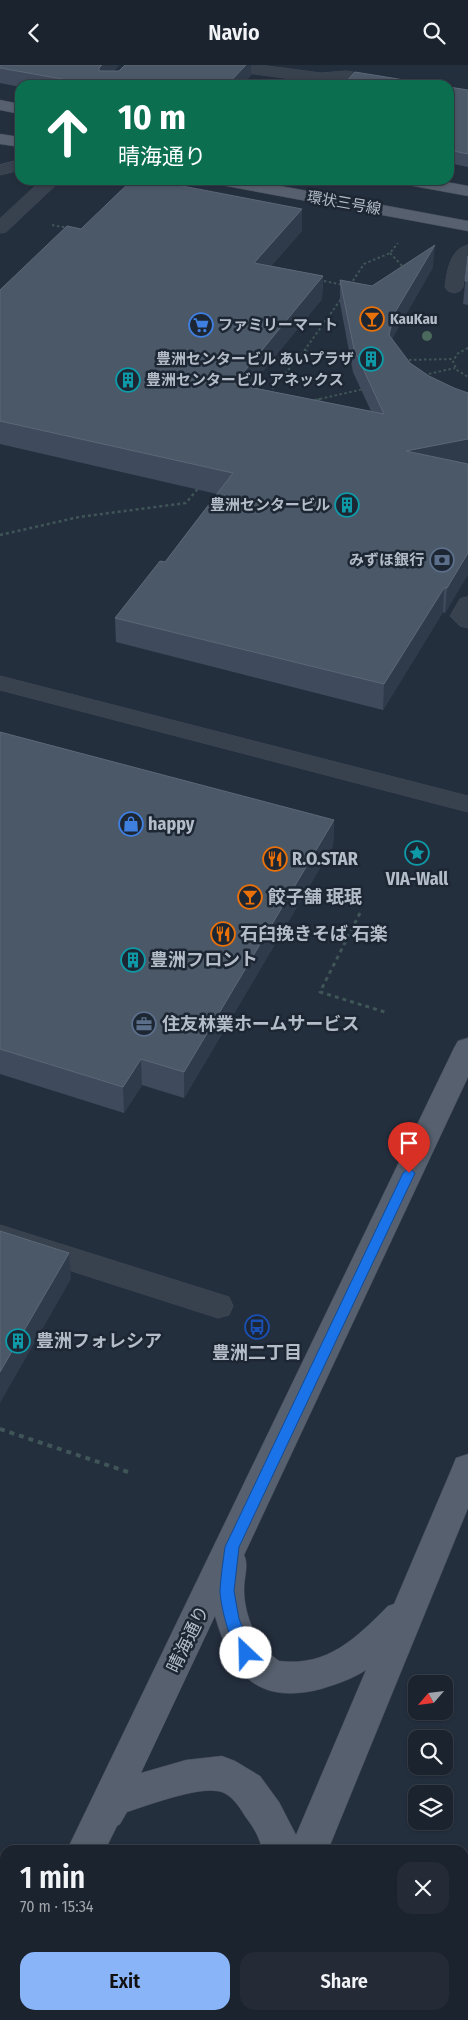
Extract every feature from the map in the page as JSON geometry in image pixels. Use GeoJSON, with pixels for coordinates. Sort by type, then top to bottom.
{"type":"FeatureCollection","features":[{"type":"Feature","properties":{"kind":"main road"},"geometry":{"type":"LineString","coordinates":[[0,105],[15,108]]}},
{"type":"Feature","properties":{"kind":"main road"},"geometry":{"type":"LineString","coordinates":[[0,139],[15,141]]}},
{"type":"Feature","properties":{"kind":"main road","name":"環状三号線"},"geometry":{"type":"LineString","coordinates":[[248,185],[468,226]]}},
{"type":"Feature","properties":{"kind":"main road"},"geometry":{"type":"LineString","coordinates":[[435,185],[468,191]]}},
{"type":"Feature","properties":{"kind":"main road","name":"晴海通り"},"geometry":{"type":"LineString","coordinates":[[91,1841],[468,1048]]}},
{"type":"Feature","properties":{"kind":"main road"},"geometry":{"type":"LineString","coordinates":[[311,1845],[468,1468]]}},
{"type":"Feature","properties":{"kind":"main road"},"geometry":{"type":"LineString","coordinates":[[232,1547],[227,1591],[232,1619],[241,1644],[252,1662],[269,1675],[286,1679],[312,1676],[341,1667],[370,1648],[410,1607]]}},
{"type":"Feature","properties":{"kind":"main road"},"geometry":{"type":"LineString","coordinates":[[91,1841],[116,1798],[186,1777],[222,1773],[247,1788],[266,1814],[279,1838],[280,1845]]}},
{"type":"Feature","properties":{"kind":"street"},"geometry":{"type":"LineString","coordinates":[[225,65],[287,69],[315,80]]}},
{"type":"Feature","properties":{"kind":"street"},"geometry":{"type":"LineString","coordinates":[[320,80],[357,65]]}},
{"type":"Feature","properties":{"kind":"street"},"geometry":{"type":"LineString","coordinates":[[279,80],[287,69]]}},
{"type":"Feature","properties":{"kind":"street"},"geometry":{"type":"LineString","coordinates":[[324,80],[346,76],[370,80]]}},
{"type":"Feature","properties":{"kind":"street"},"geometry":{"type":"LineString","coordinates":[[0,157],[15,159]]}},
{"type":"Feature","properties":{"kind":"street"},"geometry":{"type":"LineString","coordinates":[[0,170],[15,166]]}},
{"type":"Feature","properties":{"kind":"street"},"geometry":{"type":"LineString","coordinates":[[0,228],[47,185]]}},
{"type":"Feature","properties":{"kind":"street"},"geometry":{"type":"LineString","coordinates":[[454,287],[456,263],[468,250]]}},
{"type":"Feature","properties":{"kind":"street"},"geometry":{"type":"LineString","coordinates":[[468,604],[461,616],[468,621]]}},
{"type":"Feature","properties":{"kind":"street"},"geometry":{"type":"LineString","coordinates":[[0,683],[468,804]]}},
{"type":"Feature","properties":{"kind":"street"},"geometry":{"type":"LineString","coordinates":[[0,1236],[218,1306]]}},
{"type":"Feature","properties":{"kind":"path"},"geometry":{"type":"LineString","coordinates":[[48,224],[68,228]]}},
{"type":"Feature","properties":{"kind":"path"},"geometry":{"type":"LineString","coordinates":[[311,278],[350,286],[364,264],[390,253],[401,240]]}},
{"type":"Feature","properties":{"kind":"path"},"geometry":{"type":"LineString","coordinates":[[390,253],[408,271]]}},
{"type":"Feature","properties":{"kind":"path"},"geometry":{"type":"LineString","coordinates":[[265,399],[304,351],[344,294]]}},
{"type":"Feature","properties":{"kind":"path"},"geometry":{"type":"LineString","coordinates":[[397,358],[405,360],[453,359],[468,348]]}},
{"type":"Feature","properties":{"kind":"path"},"geometry":{"type":"LineString","coordinates":[[304,351],[359,356]]}},
{"type":"Feature","properties":{"kind":"path"},"geometry":{"type":"LineString","coordinates":[[453,359],[455,368],[468,377]]}},
{"type":"Feature","properties":{"kind":"path"},"geometry":{"type":"LineString","coordinates":[[417,377],[455,368]]}},
{"type":"Feature","properties":{"kind":"path"},"geometry":{"type":"LineString","coordinates":[[307,401],[372,387]]}},
{"type":"Feature","properties":{"kind":"path"},"geometry":{"type":"LineString","coordinates":[[0,535],[79,517],[186,503],[203,482]]}},
{"type":"Feature","properties":{"kind":"path"},"geometry":{"type":"LineString","coordinates":[[360,913],[320,992],[388,1013]]}},
{"type":"Feature","properties":{"kind":"path"},"geometry":{"type":"LineString","coordinates":[[0,1429],[128,1472]]}},
{"type":"Feature","properties":{"kind":"building"},"geometry":{"type":"Polygon","coordinates":[[[0,65],[102,65],[99,71],[119,71],[125,65],[246,65],[232,80],[68,80],[0,68],[0,65]]]}},
{"type":"Feature","properties":{"kind":"building"},"geometry":{"type":"Polygon","coordinates":[[[355,72],[404,80],[348,80],[355,72]]]}},
{"type":"Feature","properties":{"kind":"building"},"geometry":{"type":"Polygon","coordinates":[[[454,88],[468,90],[468,154],[454,151],[454,88]]]}},
{"type":"Feature","properties":{"kind":"building"},"geometry":{"type":"Polygon","coordinates":[[[127,185],[177,185],[302,209],[254,263],[323,276],[234,384],[384,414],[354,349],[340,280],[372,286],[435,245],[394,314],[389,335],[410,363],[429,376],[468,393],[468,439],[406,451],[468,464],[468,553],[384,684],[115,618],[160,561],[165,562],[233,473],[0,421],[0,290],[67,226],[81,229],[127,185]]]}},
{"type":"Feature","properties":{"kind":"building"},"geometry":{"type":"Polygon","coordinates":[[[468,256],[468,281],[465,281],[468,256]]]}},
{"type":"Feature","properties":{"kind":"building","name":"豊洲フロント"},"geometry":{"type":"Polygon","coordinates":[[[0,732],[334,820],[184,1072],[141,1059],[123,1087],[0,1049],[0,732]]]}},
{"type":"Feature","properties":{"kind":"building","name":"豊洲フォレシア"},"geometry":{"type":"Polygon","coordinates":[[[0,1231],[69,1253],[0,1372],[0,1231]]]}},
{"type":"Feature","properties":{"kind":"place","name":"KauKau"},"geometry":{"type":"Point","coordinates":[372,319]}},
{"type":"Feature","properties":{"kind":"place","name":"ファミリーマート"},"geometry":{"type":"Point","coordinates":[201,325]}},
{"type":"Feature","properties":{"kind":"place","name":"豊洲センタービル あいプラザ"},"geometry":{"type":"Point","coordinates":[371,359]}},
{"type":"Feature","properties":{"kind":"place","name":"豊洲センタービル アネックス"},"geometry":{"type":"Point","coordinates":[128,380]}},
{"type":"Feature","properties":{"kind":"place","name":"豊洲センタービル"},"geometry":{"type":"Point","coordinates":[347,505]}},
{"type":"Feature","properties":{"kind":"place","name":"みずほ銀行"},"geometry":{"type":"Point","coordinates":[442,560]}},
{"type":"Feature","properties":{"kind":"place","name":"happy"},"geometry":{"type":"Point","coordinates":[131,824]}},
{"type":"Feature","properties":{"kind":"place","name":"VIA-Wall"},"geometry":{"type":"Point","coordinates":[417,853]}},
{"type":"Feature","properties":{"kind":"place","name":"R.O.STAR"},"geometry":{"type":"Point","coordinates":[275,859]}},
{"type":"Feature","properties":{"kind":"place","name":"餃子舗 珉珉"},"geometry":{"type":"Point","coordinates":[250,897]}},
{"type":"Feature","properties":{"kind":"place","name":"石臼挽きそば 石楽"},"geometry":{"type":"Point","coordinates":[223,934]}},
{"type":"Feature","properties":{"kind":"place","name":"豊洲フロント"},"geometry":{"type":"Point","coordinates":[133,960]}},
{"type":"Feature","properties":{"kind":"place","name":"住友林業ホームサービス"},"geometry":{"type":"Point","coordinates":[144,1024]}},
{"type":"Feature","properties":{"kind":"place","name":"豊洲二丁目"},"geometry":{"type":"Point","coordinates":[257,1327]}},
{"type":"Feature","properties":{"kind":"place","name":"豊洲フォレシア"},"geometry":{"type":"Point","coordinates":[18,1341]}},
{"type":"Feature","properties":{"kind":"route"},"geometry":{"type":"LineString","coordinates":[[246,1653],[232,1619],[227,1591],[232,1547],[409,1173]]}}]}
